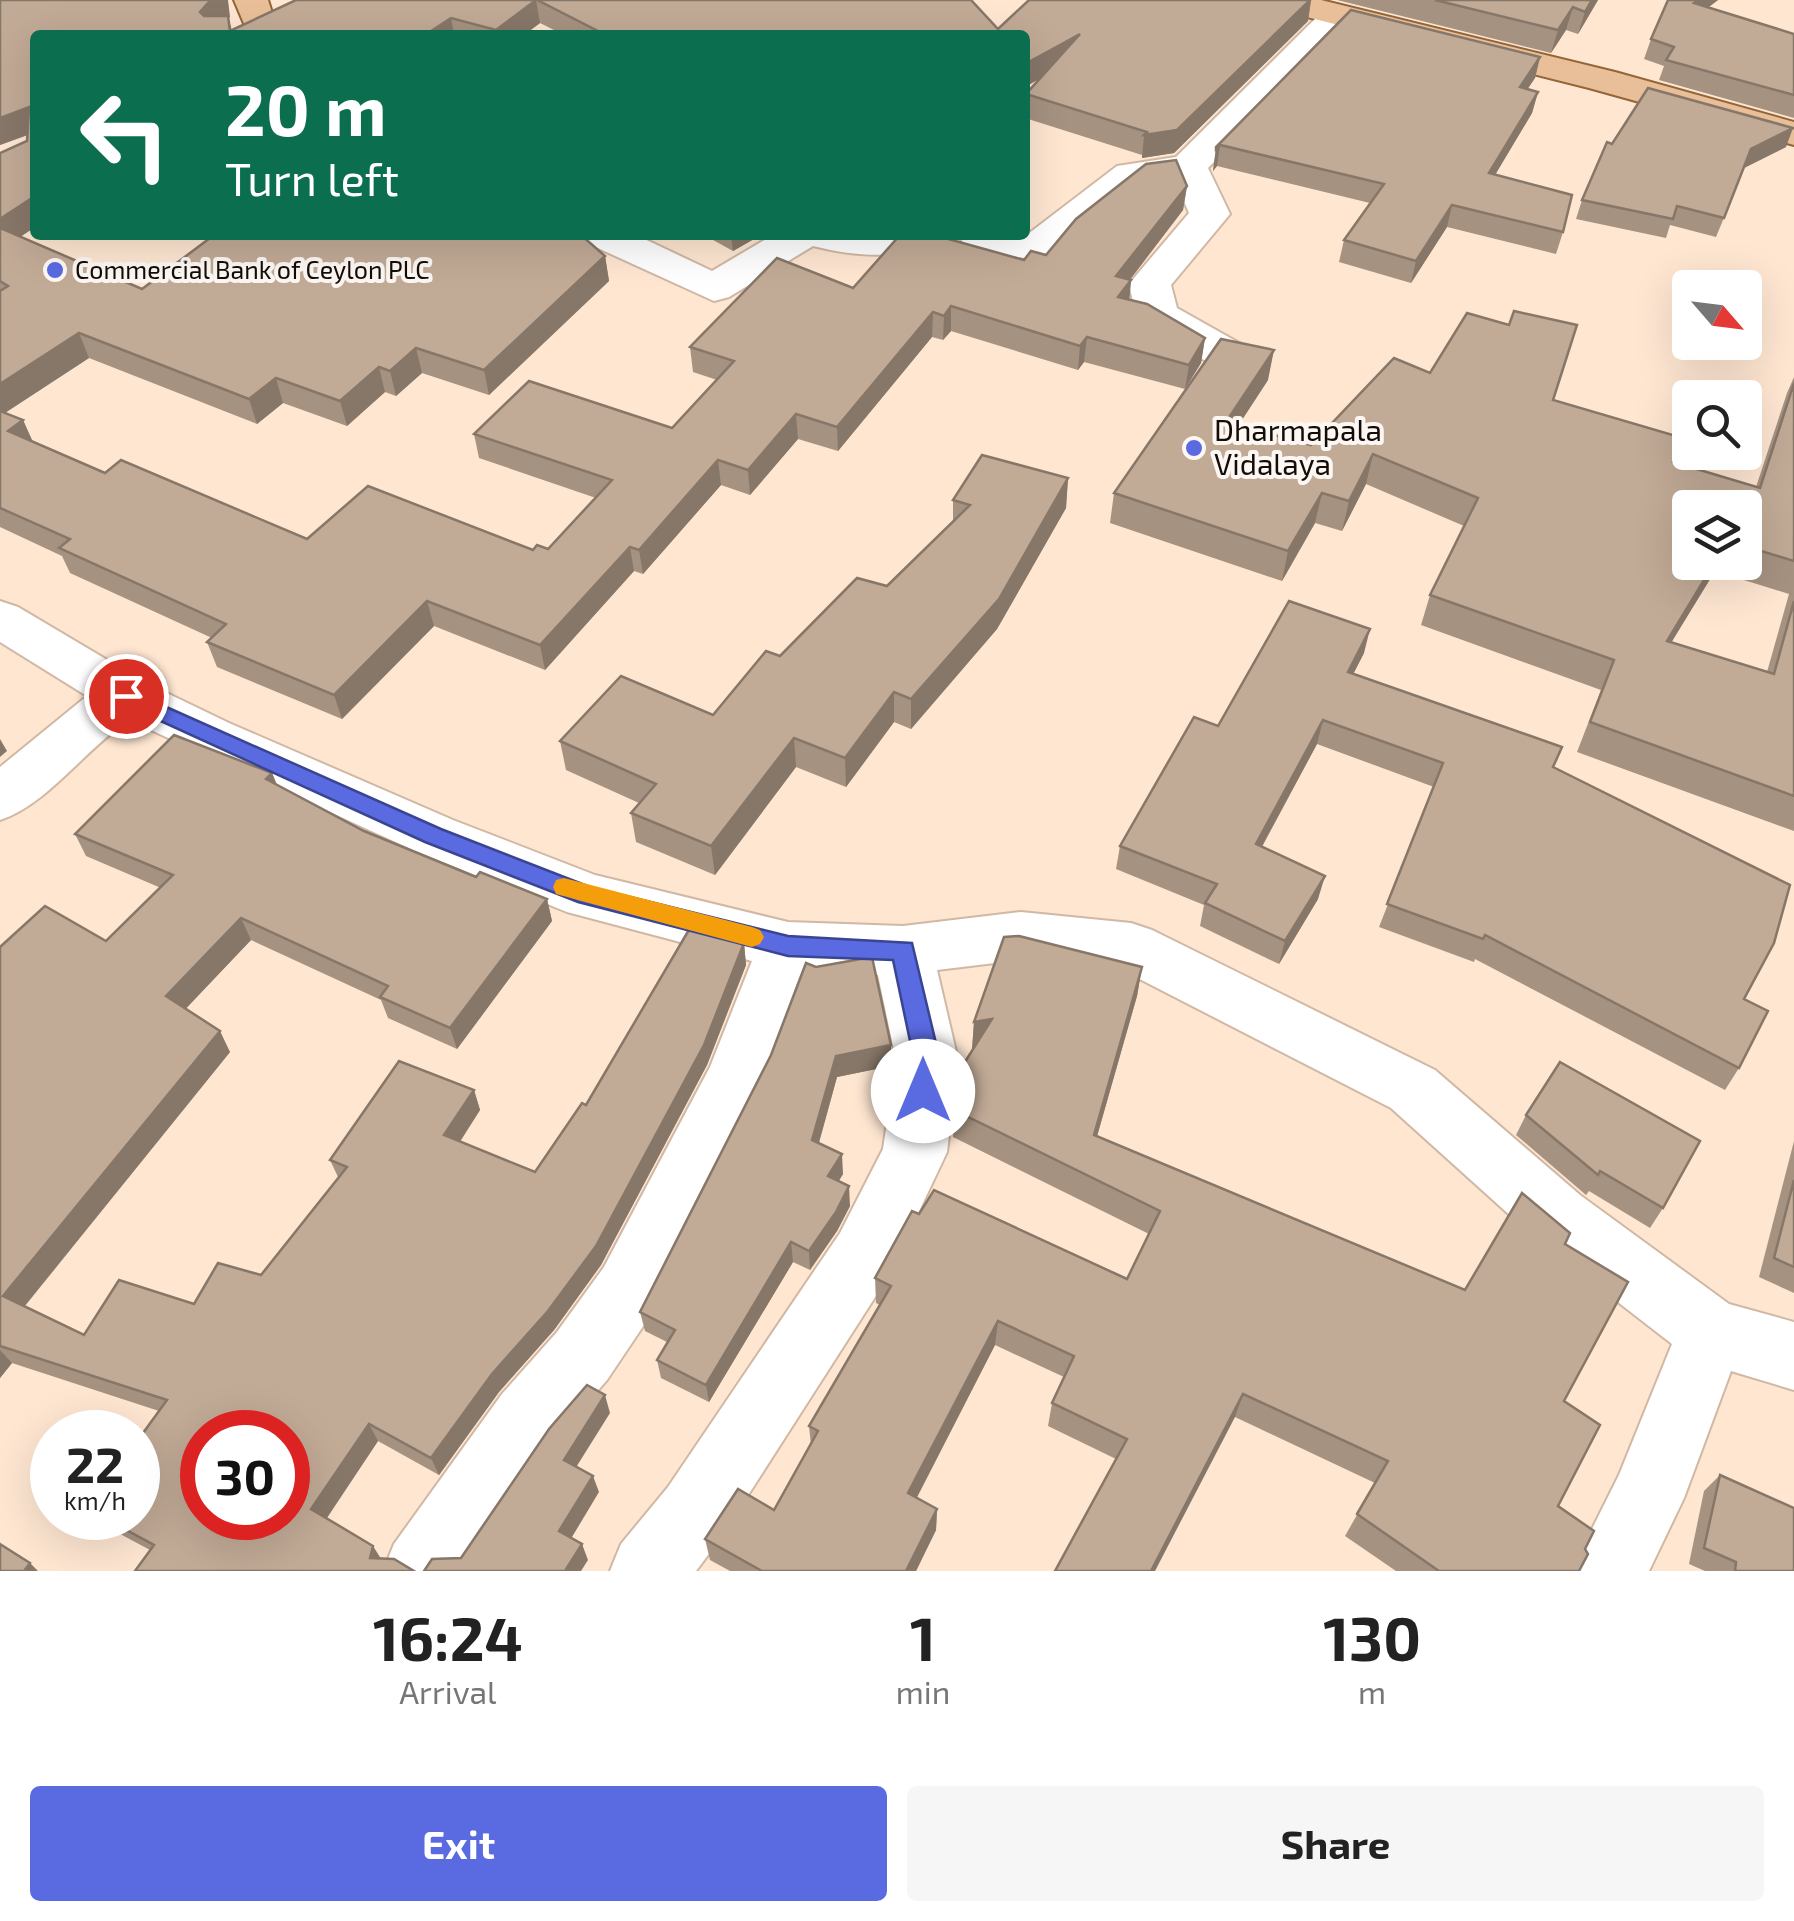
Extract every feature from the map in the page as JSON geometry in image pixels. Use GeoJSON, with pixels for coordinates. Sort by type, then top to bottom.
{"type":"FeatureCollection","features":[{"type":"Feature","properties":{"kind":"main road"},"geometry":{"type":"LineString","coordinates":[[1279,0],[1587,76],[1794,134]]}},
{"type":"Feature","properties":{"kind":"street"},"geometry":{"type":"LineString","coordinates":[[1000,240],[1036,248],[1130,174],[1188,167],[1226,122],[1297,60],[1338,15]]}},
{"type":"Feature","properties":{"kind":"street"},"geometry":{"type":"LineString","coordinates":[[1188,167],[1210,214],[1150,284],[1157,314],[1233,357]]}},
{"type":"Feature","properties":{"kind":"street"},"geometry":{"type":"LineString","coordinates":[[614,240],[714,288],[794,240]]}},
{"type":"Feature","properties":{"kind":"street"},"geometry":{"type":"LineString","coordinates":[[839,240],[883,248],[913,240]]}},
{"type":"Feature","properties":{"kind":"street"},"geometry":{"type":"LineString","coordinates":[[0,619],[126,696],[433,835],[586,896],[788,946],[903,950],[1021,936],[1132,947],[1413,1089],[1557,1216],[1710,1332],[1794,1356]]}},
{"type":"Feature","properties":{"kind":"street"},"geometry":{"type":"LineString","coordinates":[[0,799],[89,720],[126,696]]}},
{"type":"Feature","properties":{"kind":"street"},"geometry":{"type":"LineString","coordinates":[[422,1571],[527,1419],[582,1356],[628,1290],[739,1074],[788,946]]}},
{"type":"Feature","properties":{"kind":"street"},"geometry":{"type":"LineString","coordinates":[[648,1571],[694,1512],[864,1255],[915,1152],[927,1060],[903,950]]}},
{"type":"Feature","properties":{"kind":"street"},"geometry":{"type":"LineString","coordinates":[[1609,1571],[1648,1498],[1710,1332]]}},
{"type":"Feature","properties":{"kind":"building"},"geometry":{"type":"Polygon","coordinates":[[[0,0],[213,0],[200,12],[204,16],[228,16],[230,30],[30,30],[30,199],[0,219],[0,153],[27,141],[29,107],[0,118],[0,0]]]}},
{"type":"Feature","properties":{"kind":"building"},"geometry":{"type":"Polygon","coordinates":[[[296,0],[536,0],[496,30],[451,18],[433,30],[232,30],[296,0]]]}},
{"type":"Feature","properties":{"kind":"building"},"geometry":{"type":"Polygon","coordinates":[[[537,0],[971,0],[998,29],[1029,0],[1310,0],[1177,130],[1144,135],[1147,132],[1030,95],[1030,90],[1080,34],[1030,61],[1030,30],[596,30],[537,0]]]}},
{"type":"Feature","properties":{"kind":"building"},"geometry":{"type":"Polygon","coordinates":[[[1435,0],[1592,0],[1585,12],[1573,7],[1558,30],[1435,0]]]}},
{"type":"Feature","properties":{"kind":"building"},"geometry":{"type":"Polygon","coordinates":[[[1668,0],[1698,0],[1694,3],[1794,34],[1794,95],[1666,60],[1674,47],[1651,39],[1668,0]]]}},
{"type":"Feature","properties":{"kind":"building"},"geometry":{"type":"Polygon","coordinates":[[[1351,10],[1540,57],[1520,87],[1538,92],[1489,173],[1572,195],[1563,232],[1452,205],[1416,261],[1344,240],[1384,184],[1220,145],[1216,149],[1351,10]]]}},
{"type":"Feature","properties":{"kind":"building"},"geometry":{"type":"Polygon","coordinates":[[[1648,88],[1793,128],[1751,149],[1724,218],[1677,206],[1673,219],[1582,200],[1607,142],[1612,144],[1648,88]]]}},
{"type":"Feature","properties":{"kind":"building"},"geometry":{"type":"Polygon","coordinates":[[[1176,160],[1187,186],[1116,276],[1131,280],[1118,297],[1147,304],[1205,338],[1189,365],[1087,337],[1080,346],[951,306],[944,316],[933,312],[837,427],[796,414],[748,470],[718,460],[639,550],[630,547],[540,645],[427,601],[334,695],[207,642],[226,624],[59,548],[70,539],[0,508],[0,411],[23,420],[8,431],[105,473],[121,460],[307,539],[368,486],[533,550],[537,545],[548,549],[612,480],[474,434],[529,381],[672,428],[734,361],[690,347],[777,258],[853,288],[896,240],[952,240],[1024,260],[1031,251],[1046,255],[1076,219],[1146,164],[1176,160]]]}},
{"type":"Feature","properties":{"kind":"building"},"geometry":{"type":"Polygon","coordinates":[[[0,228],[142,289],[207,240],[587,240],[605,256],[484,370],[416,348],[390,371],[379,367],[340,401],[276,378],[249,399],[79,333],[0,384],[0,291],[8,286],[0,281],[0,228]]]}},
{"type":"Feature","properties":{"kind":"building"},"geometry":{"type":"Polygon","coordinates":[[[1514,311],[1577,325],[1553,400],[1672,435],[1672,470],[1700,470],[1760,488],[1794,383],[1794,561],[1762,551],[1762,490],[1672,490],[1672,580],[1704,580],[1667,641],[1774,674],[1794,601],[1794,796],[1590,722],[1614,660],[1430,595],[1478,498],[1373,454],[1349,501],[1322,493],[1288,551],[1114,493],[1221,339],[1274,350],[1226,422],[1311,445],[1394,358],[1430,373],[1467,313],[1509,325],[1514,311]]]}},
{"type":"Feature","properties":{"kind":"building"},"geometry":{"type":"Polygon","coordinates":[[[982,455],[1068,478],[999,599],[911,699],[894,692],[845,758],[794,738],[711,846],[631,813],[656,784],[560,741],[621,676],[713,715],[766,651],[780,656],[857,578],[887,586],[970,505],[953,500],[982,455]]]}},
{"type":"Feature","properties":{"kind":"building"},"geometry":{"type":"Polygon","coordinates":[[[1289,601],[1370,629],[1348,672],[1562,747],[1553,767],[1790,885],[1774,943],[1744,999],[1768,1011],[1739,1068],[1485,935],[1483,939],[1387,904],[1443,763],[1323,720],[1256,844],[1325,876],[1285,941],[1205,903],[1217,884],[1120,846],[1194,717],[1218,726],[1289,601]]]}},
{"type":"Feature","properties":{"kind":"building"},"geometry":{"type":"Polygon","coordinates":[[[174,735],[272,773],[266,779],[364,831],[476,877],[480,872],[547,899],[450,1028],[380,997],[388,986],[241,918],[166,996],[220,1031],[3,1296],[84,1335],[119,1280],[194,1304],[218,1263],[261,1275],[347,1167],[330,1160],[399,1061],[474,1090],[444,1135],[535,1172],[582,1103],[586,1105],[690,928],[744,943],[704,1045],[596,1246],[548,1311],[492,1374],[431,1458],[369,1424],[311,1509],[373,1546],[370,1558],[394,1559],[414,1571],[135,1571],[154,1545],[145,1540],[160,1540],[160,1410],[167,1400],[0,1346],[0,947],[45,906],[106,941],[173,875],[75,834],[174,735]]]}},
{"type":"Feature","properties":{"kind":"building"},"geometry":{"type":"Polygon","coordinates":[[[1019,936],[1142,967],[1094,1135],[1465,1290],[1522,1193],[1570,1233],[1565,1244],[1628,1282],[1564,1401],[1600,1425],[1558,1506],[1594,1531],[1579,1571],[1439,1571],[1357,1514],[1388,1461],[1243,1394],[1151,1571],[1055,1571],[1127,1439],[1052,1403],[1074,1356],[998,1321],[908,1493],[937,1509],[906,1571],[762,1571],[705,1539],[738,1489],[774,1510],[818,1431],[809,1426],[891,1286],[875,1278],[912,1211],[919,1214],[934,1190],[1127,1279],[1160,1211],[954,1110],[958,1073],[992,1019],[974,1022],[1004,937],[1019,936]]]}},
{"type":"Feature","properties":{"kind":"building"},"geometry":{"type":"Polygon","coordinates":[[[872,957],[891,1045],[836,1056],[812,1140],[842,1154],[828,1176],[849,1186],[809,1251],[791,1242],[706,1385],[657,1360],[675,1330],[640,1312],[771,1055],[806,963],[816,967],[872,957]]]}},
{"type":"Feature","properties":{"kind":"building"},"geometry":{"type":"Polygon","coordinates":[[[1560,1062],[1700,1141],[1663,1208],[1600,1171],[1598,1175],[1526,1115],[1560,1062]]]}},
{"type":"Feature","properties":{"kind":"building"},"geometry":{"type":"Polygon","coordinates":[[[1794,1180],[1794,1267],[1774,1258],[1794,1180]]]}},
{"type":"Feature","properties":{"kind":"building"},"geometry":{"type":"Polygon","coordinates":[[[587,1385],[605,1395],[564,1460],[593,1476],[559,1531],[582,1544],[565,1571],[424,1571],[432,1559],[461,1558],[549,1429],[587,1385]]]}},
{"type":"Feature","properties":{"kind":"building"},"geometry":{"type":"Polygon","coordinates":[[[1720,1475],[1794,1508],[1794,1571],[1735,1571],[1736,1562],[1704,1548],[1720,1475]]]}},
{"type":"Feature","properties":{"kind":"building"},"geometry":{"type":"Polygon","coordinates":[[[0,1544],[30,1563],[24,1571],[0,1571],[0,1544]]]}},
{"type":"Feature","properties":{"kind":"slow traffic"},"geometry":{"type":"LineString","coordinates":[[564,887],[586,896],[752,937]]}},
{"type":"Feature","properties":{"kind":"place","name":"Commercial Bank of Ceylon PLC"},"geometry":{"type":"Point","coordinates":[55,270]}},
{"type":"Feature","properties":{"kind":"place","name":"Dharmapala Vidalaya"},"geometry":{"type":"Point","coordinates":[1194,448]}},
{"type":"Feature","properties":{"kind":"route"},"geometry":{"type":"LineString","coordinates":[[126,696],[433,835],[586,896],[788,946],[903,950],[927,1060],[923,1091]]}}]}
